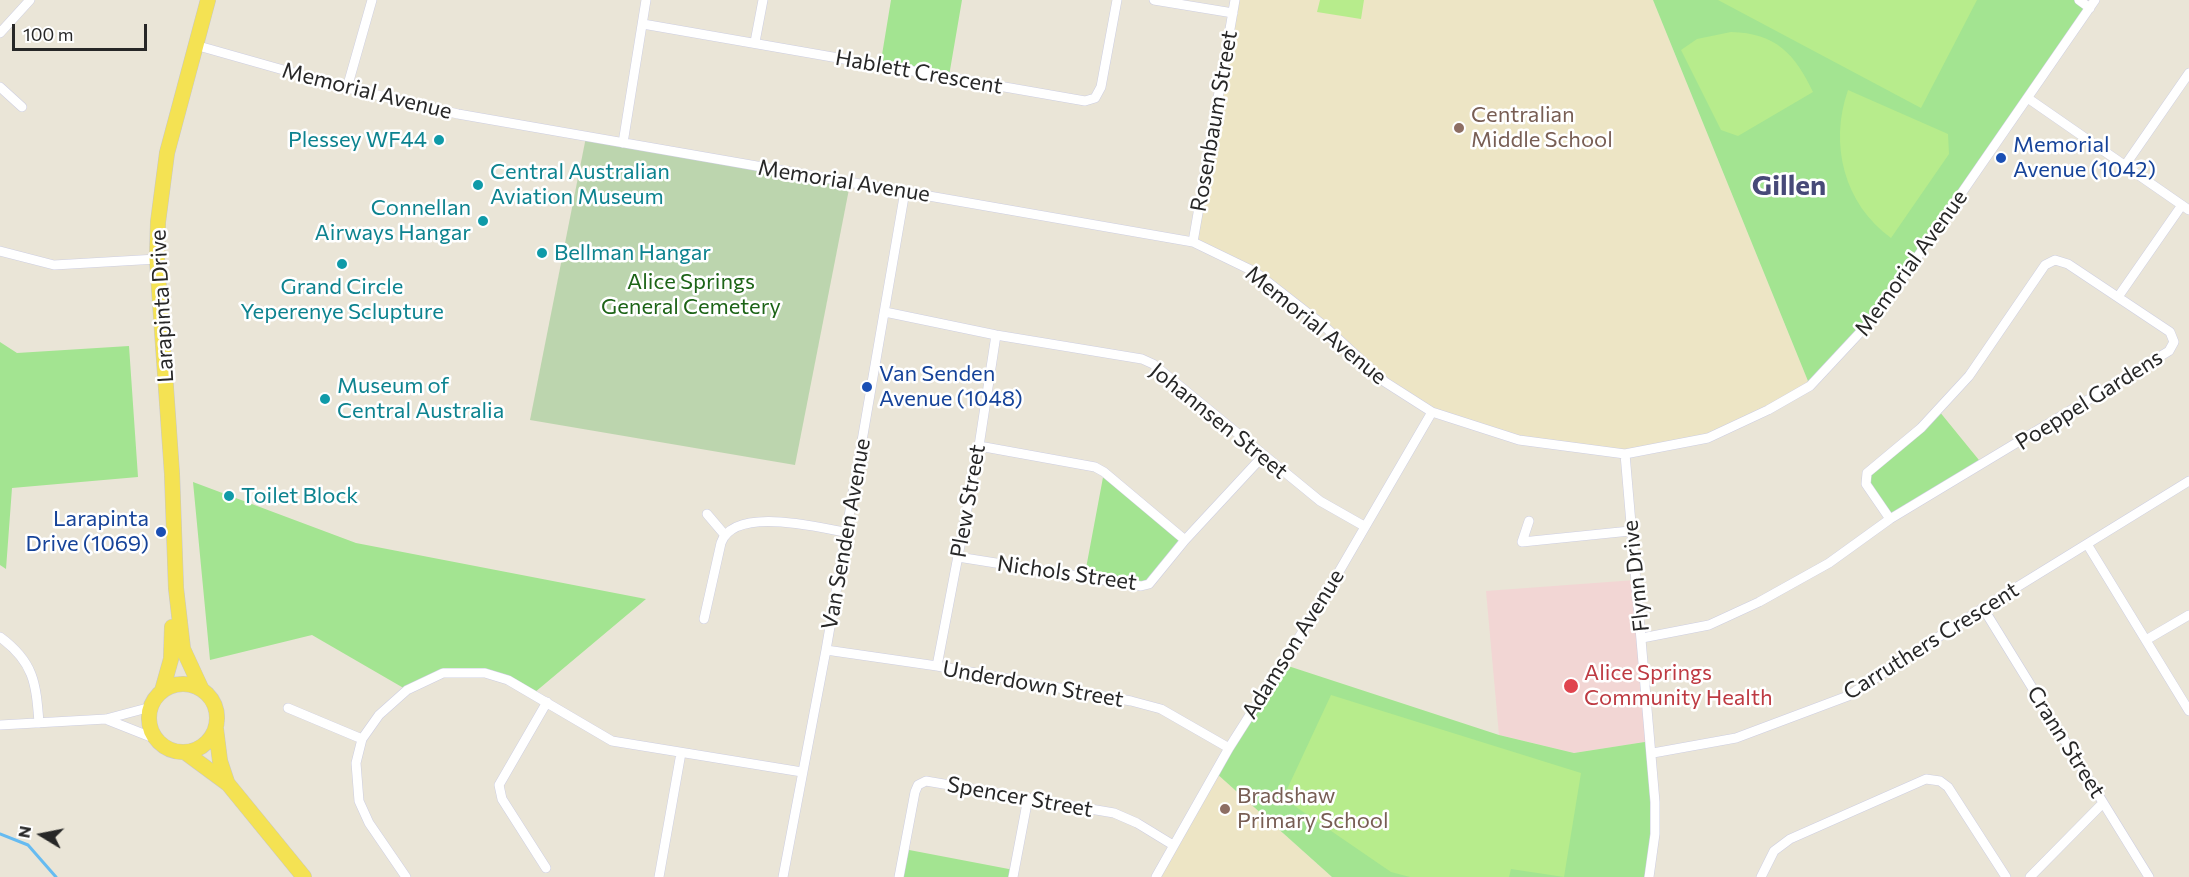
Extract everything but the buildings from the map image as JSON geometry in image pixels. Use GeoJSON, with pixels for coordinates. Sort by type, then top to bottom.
{"type":"FeatureCollection","features":[{"type":"Feature","properties":{"kind":"main road","name":"Larapinta Drive"},"geometry":{"type":"LineString","coordinates":[[201,688],[187,659],[182,641],[176,588],[172,474],[157,259],[158,222],[167,153],[208,0]]}},
{"type":"Feature","properties":{"kind":"main road","name":"Larapinta Drive"},"geometry":{"type":"LineString","coordinates":[[162,691],[172,649],[172,474]]}},
{"type":"Feature","properties":{"kind":"main road"},"geometry":{"type":"LineString","coordinates":[[228,784],[220,761],[216,729],[217,709],[211,697],[201,688],[181,684],[162,691],[151,707],[149,721],[156,739],[172,751],[186,753],[228,784],[304,877]]}},
{"type":"Feature","properties":{"kind":"main road"},"geometry":{"type":"LineString","coordinates":[[186,753],[204,746],[216,729]]}},
{"type":"Feature","properties":{"kind":"street"},"geometry":{"type":"LineString","coordinates":[[0,33],[30,0]]}},
{"type":"Feature","properties":{"kind":"street"},"geometry":{"type":"LineString","coordinates":[[347,88],[372,0]]}},
{"type":"Feature","properties":{"kind":"street"},"geometry":{"type":"LineString","coordinates":[[623,143],[646,0]]}},
{"type":"Feature","properties":{"kind":"street"},"geometry":{"type":"LineString","coordinates":[[755,42],[763,0]]}},
{"type":"Feature","properties":{"kind":"street","name":"Hablett Crescent"},"geometry":{"type":"LineString","coordinates":[[643,24],[1085,100],[1095,98],[1101,87],[1116,0]]}},
{"type":"Feature","properties":{"kind":"street"},"geometry":{"type":"LineString","coordinates":[[1154,0],[1233,13]]}},
{"type":"Feature","properties":{"kind":"street","name":"Rosenbaum Street"},"geometry":{"type":"LineString","coordinates":[[1193,242],[1235,0]]}},
{"type":"Feature","properties":{"kind":"street"},"geometry":{"type":"LineString","coordinates":[[2079,0],[2093,4]]}},
{"type":"Feature","properties":{"kind":"street","name":"Memorial Avenue"},"geometry":{"type":"LineString","coordinates":[[195,45],[347,88],[458,114],[1193,242],[1255,272],[1323,325],[1385,382],[1432,412],[1478,429],[1520,440],[1625,454],[1708,438],[1768,410],[1810,386],[1880,311],[2093,4]]}},
{"type":"Feature","properties":{"kind":"street"},"geometry":{"type":"LineString","coordinates":[[2126,164],[2189,73]]}},
{"type":"Feature","properties":{"kind":"street"},"geometry":{"type":"LineString","coordinates":[[0,87],[21,107]]}},
{"type":"Feature","properties":{"kind":"street"},"geometry":{"type":"LineString","coordinates":[[2029,99],[2126,164],[2186,208],[2118,297]]}},
{"type":"Feature","properties":{"kind":"street","name":"Van Senden Avenue"},"geometry":{"type":"LineString","coordinates":[[783,877],[826,650],[905,191]]}},
{"type":"Feature","properties":{"kind":"street"},"geometry":{"type":"LineString","coordinates":[[0,251],[54,266],[157,259]]}},
{"type":"Feature","properties":{"kind":"street","name":"Poeppel Gardens"},"geometry":{"type":"LineString","coordinates":[[1642,638],[1709,625],[1759,602],[1829,563],[1890,519],[2169,351],[2174,342],[2170,332],[2061,261],[2055,260],[2045,266],[1969,376],[1921,429],[1867,473],[1866,484],[1890,519]]}},
{"type":"Feature","properties":{"kind":"street","name":"Johannsen Street"},"geometry":{"type":"LineString","coordinates":[[885,312],[996,335],[1142,359],[1153,364],[1262,457],[1320,501],[1364,526]]}},
{"type":"Feature","properties":{"kind":"street","name":"Plew Street"},"geometry":{"type":"LineString","coordinates":[[936,666],[979,446],[996,335]]}},
{"type":"Feature","properties":{"kind":"street","name":"Adamson Avenue"},"geometry":{"type":"LineString","coordinates":[[1156,877],[1229,748],[1319,606],[1432,412]]}},
{"type":"Feature","properties":{"kind":"street"},"geometry":{"type":"LineString","coordinates":[[979,446],[1095,467],[1185,540]]}},
{"type":"Feature","properties":{"kind":"street","name":"Flynn Drive"},"geometry":{"type":"LineString","coordinates":[[1625,454],[1630,531],[1653,753],[1655,834],[1649,877]]}},
{"type":"Feature","properties":{"kind":"street","name":"Nichols Street"},"geometry":{"type":"LineString","coordinates":[[958,557],[1141,586],[1149,584],[1185,540],[1262,457]]}},
{"type":"Feature","properties":{"kind":"street","name":"Carruthers Crescent"},"geometry":{"type":"LineString","coordinates":[[1653,753],[1736,738],[1848,696],[1983,608],[2189,481]]}},
{"type":"Feature","properties":{"kind":"street"},"geometry":{"type":"LineString","coordinates":[[707,514],[724,534]]}},
{"type":"Feature","properties":{"kind":"street"},"geometry":{"type":"LineString","coordinates":[[704,619],[724,534],[734,527],[752,522],[784,521],[845,532]]}},
{"type":"Feature","properties":{"kind":"street"},"geometry":{"type":"LineString","coordinates":[[1529,521],[1522,542],[1630,531]]}},
{"type":"Feature","properties":{"kind":"street"},"geometry":{"type":"LineString","coordinates":[[2087,544],[2189,711]]}},
{"type":"Feature","properties":{"kind":"street","name":"Crann Street"},"geometry":{"type":"LineString","coordinates":[[1983,608],[2149,877]]}},
{"type":"Feature","properties":{"kind":"street"},"geometry":{"type":"LineString","coordinates":[[2146,640],[2189,615]]}},
{"type":"Feature","properties":{"kind":"street"},"geometry":{"type":"LineString","coordinates":[[0,637],[25,658],[37,690],[39,723]]}},
{"type":"Feature","properties":{"kind":"street","name":"Underdown Street"},"geometry":{"type":"LineString","coordinates":[[826,650],[936,666],[1161,709],[1229,748]]}},
{"type":"Feature","properties":{"kind":"street"},"geometry":{"type":"LineString","coordinates":[[406,877],[369,823],[359,801],[356,763],[362,739],[379,715],[406,690],[443,674],[485,673],[508,680],[612,741],[802,772]]}},
{"type":"Feature","properties":{"kind":"street"},"geometry":{"type":"LineString","coordinates":[[546,867],[502,800],[499,784],[547,702]]}},
{"type":"Feature","properties":{"kind":"street"},"geometry":{"type":"LineString","coordinates":[[0,725],[105,719],[151,707]]}},
{"type":"Feature","properties":{"kind":"street"},"geometry":{"type":"LineString","coordinates":[[288,708],[362,739]]}},
{"type":"Feature","properties":{"kind":"street"},"geometry":{"type":"LineString","coordinates":[[105,719],[156,739]]}},
{"type":"Feature","properties":{"kind":"street"},"geometry":{"type":"LineString","coordinates":[[658,877],[681,753]]}},
{"type":"Feature","properties":{"kind":"street"},"geometry":{"type":"LineString","coordinates":[[1761,877],[1774,851],[1790,839],[1933,779],[1948,787],[2006,877]]}},
{"type":"Feature","properties":{"kind":"street","name":"Spencer Street"},"geometry":{"type":"LineString","coordinates":[[899,877],[918,785],[926,781],[1114,813],[1137,823],[1173,845]]}},
{"type":"Feature","properties":{"kind":"street"},"geometry":{"type":"LineString","coordinates":[[1013,877],[1028,798]]}},
{"type":"Feature","properties":{"kind":"street"},"geometry":{"type":"LineString","coordinates":[[2030,877],[2103,803]]}},
{"type":"Feature","properties":{"kind":"shaded area","name":"Centralian Middle School"},"geometry":{"type":"Polygon","coordinates":[[[1235,0],[1653,0],[1810,386],[1708,438],[1625,454],[1519,440],[1432,412],[1385,382],[1255,272],[1193,242],[1235,0]]]}},
{"type":"Feature","properties":{"kind":"shaded area","name":"Alice Springs Community Health"},"geometry":{"type":"Polygon","coordinates":[[[1635,580],[1651,741],[1574,753],[1499,735],[1486,591],[1635,580]]]}},
{"type":"Feature","properties":{"kind":"shaded area","name":"Bradshaw Primary School"},"geometry":{"type":"Polygon","coordinates":[[[1216,773],[1332,877],[1156,877],[1216,773]]]}},
{"type":"Feature","properties":{"kind":"green space"},"geometry":{"type":"Polygon","coordinates":[[[891,0],[962,0],[949,76],[880,67],[891,0]]]}},
{"type":"Feature","properties":{"kind":"green space"},"geometry":{"type":"Polygon","coordinates":[[[1320,0],[1364,0],[1361,19],[1317,12],[1320,0]]]}},
{"type":"Feature","properties":{"kind":"green space"},"geometry":{"type":"Polygon","coordinates":[[[1653,0],[2079,0],[2090,8],[1880,311],[1810,386],[1653,0]]]}},
{"type":"Feature","properties":{"kind":"green space"},"geometry":{"type":"Polygon","coordinates":[[[1718,0],[1977,0],[1921,108],[1718,0]]]}},
{"type":"Feature","properties":{"kind":"green space"},"geometry":{"type":"Polygon","coordinates":[[[1731,32],[1760,36],[1782,48],[1799,67],[1813,92],[1738,136],[1721,130],[1681,50],[1697,39],[1731,32]]]}},
{"type":"Feature","properties":{"kind":"green space"},"geometry":{"type":"Polygon","coordinates":[[[1848,90],[1948,134],[1949,154],[1891,238],[1862,208],[1845,172],[1840,131],[1842,110],[1848,90]]]}},
{"type":"Feature","properties":{"kind":"green space","name":"Alice Springs General Cemetery"},"geometry":{"type":"Polygon","coordinates":[[[586,137],[850,184],[795,465],[530,420],[586,137]]]}},
{"type":"Feature","properties":{"kind":"green space"},"geometry":{"type":"Polygon","coordinates":[[[0,342],[17,353],[129,346],[138,477],[12,488],[6,569],[0,565],[0,342]]]}},
{"type":"Feature","properties":{"kind":"green space"},"geometry":{"type":"Polygon","coordinates":[[[1939,411],[1983,465],[1890,519],[1872,496],[1867,473],[1939,411]]]}},
{"type":"Feature","properties":{"kind":"green space"},"geometry":{"type":"Polygon","coordinates":[[[1104,472],[1185,540],[1149,584],[1084,579],[1104,472]]]}},
{"type":"Feature","properties":{"kind":"green space"},"geometry":{"type":"Polygon","coordinates":[[[193,482],[356,543],[646,599],[534,693],[486,673],[443,674],[407,690],[312,635],[210,660],[193,482]]]}},
{"type":"Feature","properties":{"kind":"green space"},"geometry":{"type":"Polygon","coordinates":[[[1282,664],[1499,735],[1574,753],[1651,741],[1655,802],[1649,877],[1332,877],[1216,773],[1282,664]]]}},
{"type":"Feature","properties":{"kind":"green space"},"geometry":{"type":"Polygon","coordinates":[[[1331,695],[1581,773],[1564,877],[1511,869],[1509,877],[1410,877],[1391,872],[1283,798],[1331,695]]]}},
{"type":"Feature","properties":{"kind":"green space"},"geometry":{"type":"Polygon","coordinates":[[[904,849],[1014,870],[1013,877],[899,877],[904,849]]]}},
{"type":"Feature","properties":{"kind":"waterway"},"geometry":{"type":"LineString","coordinates":[[0,834],[28,845],[56,877]]}},
{"type":"Feature","properties":{"kind":"place","name":"Centralian Middle School"},"geometry":{"type":"Point","coordinates":[1459,128]}},
{"type":"Feature","properties":{"kind":"place","name":"Plessey WF44"},"geometry":{"type":"Point","coordinates":[439,140]}},
{"type":"Feature","properties":{"kind":"place","name":"Memorial Avenue (1042)"},"geometry":{"type":"Point","coordinates":[2001,158]}},
{"type":"Feature","properties":{"kind":"place","name":"Central Australian Aviation Museum"},"geometry":{"type":"Point","coordinates":[478,185]}},
{"type":"Feature","properties":{"kind":"place","name":"Connellan Airways Hangar"},"geometry":{"type":"Point","coordinates":[483,221]}},
{"type":"Feature","properties":{"kind":"place","name":"Bellman Hangar"},"geometry":{"type":"Point","coordinates":[542,253]}},
{"type":"Feature","properties":{"kind":"place","name":"Grand Circle Yeperenye Sclupture"},"geometry":{"type":"Point","coordinates":[342,264]}},
{"type":"Feature","properties":{"kind":"place","name":"Van Senden Avenue (1048)"},"geometry":{"type":"Point","coordinates":[867,387]}},
{"type":"Feature","properties":{"kind":"place","name":"Museum of Central Australia"},"geometry":{"type":"Point","coordinates":[325,399]}},
{"type":"Feature","properties":{"kind":"place","name":"Toilet Block"},"geometry":{"type":"Point","coordinates":[229,496]}},
{"type":"Feature","properties":{"kind":"place","name":"Larapinta Drive (1069)"},"geometry":{"type":"Point","coordinates":[161,532]}},
{"type":"Feature","properties":{"kind":"place","name":"Alice Springs Community Health"},"geometry":{"type":"Point","coordinates":[1571,686]}},
{"type":"Feature","properties":{"kind":"place","name":"Bradshaw Primary School"},"geometry":{"type":"Point","coordinates":[1225,809]}},
{"type":"Feature","properties":{"kind":"district","name":"Gillen"},"geometry":{"type":"Point","coordinates":[1789,186]}}]}
